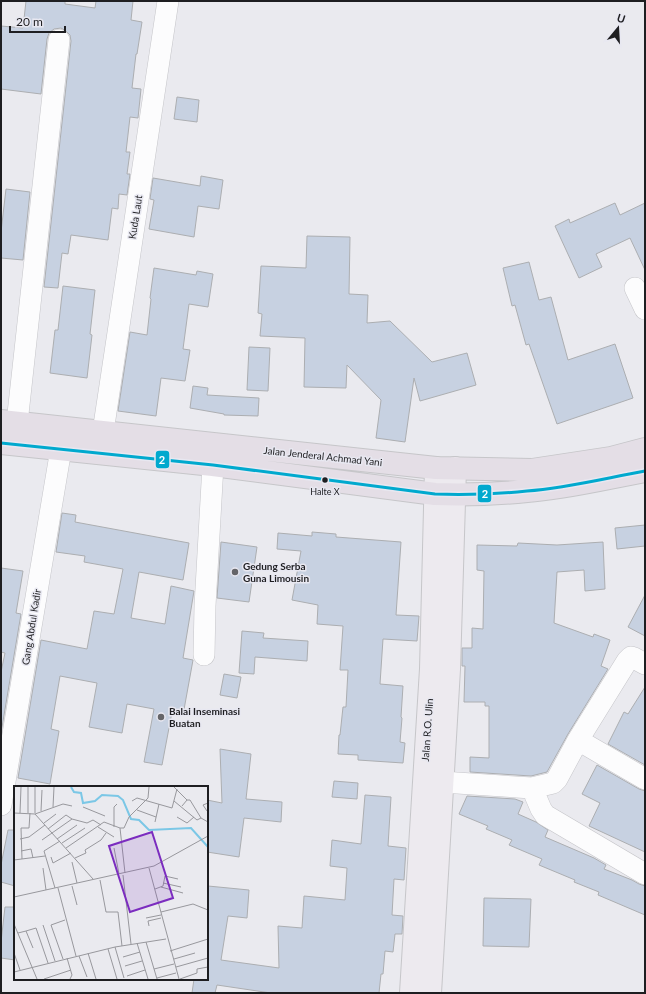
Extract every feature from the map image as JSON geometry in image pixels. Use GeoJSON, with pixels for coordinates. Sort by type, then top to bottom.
{"type":"FeatureCollection","features":[{"type":"Feature","properties":{"kind":"highway","name":"Jalan Jenderal Achmad Yani"},"geometry":{"type":"LineString","coordinates":[[9,422],[446,468],[532,470],[610,458],[645,449]]}},
{"type":"Feature","properties":{"kind":"highway"},"geometry":{"type":"LineString","coordinates":[[1,443],[213,465],[445,494],[528,491],[572,485],[645,471]]}},
{"type":"Feature","properties":{"kind":"main road","name":"Jalan R.O. Ulin"},"geometry":{"type":"LineString","coordinates":[[430,993],[442,782],[440,669],[446,468]]}},
{"type":"Feature","properties":{"kind":"main road","name":"Jalan R.O. Ulin"},"geometry":{"type":"LineString","coordinates":[[410,993],[440,669]]}},
{"type":"Feature","properties":{"kind":"street","name":"Kuda Laut"},"geometry":{"type":"LineString","coordinates":[[103,432],[168,1]]}},
{"type":"Feature","properties":{"kind":"street"},"geometry":{"type":"LineString","coordinates":[[9,422],[59,40]]}},
{"type":"Feature","properties":{"kind":"street"},"geometry":{"type":"LineString","coordinates":[[635,288],[645,309]]}},
{"type":"Feature","properties":{"kind":"street","name":"Gang Abdul Kadir"},"geometry":{"type":"LineString","coordinates":[[1,805],[61,449]]}},
{"type":"Feature","properties":{"kind":"street"},"geometry":{"type":"LineString","coordinates":[[204,655],[205,606],[213,465]]}},
{"type":"Feature","properties":{"kind":"street"},"geometry":{"type":"LineString","coordinates":[[442,782],[532,788],[553,783],[557,779],[578,740],[627,661],[638,661]]}},
{"type":"Feature","properties":{"kind":"street"},"geometry":{"type":"LineString","coordinates":[[578,740],[645,779]]}},
{"type":"Feature","properties":{"kind":"street"},"geometry":{"type":"LineString","coordinates":[[532,788],[540,810],[545,815],[645,874]]}},
{"type":"Feature","properties":{"kind":"building"},"geometry":{"type":"Polygon","coordinates":[[[26,1],[65,1],[65,4],[95,8],[96,1],[133,1],[131,20],[142,22],[132,88],[141,89],[138,118],[130,117],[126,152],[130,152],[127,174],[130,174],[127,195],[119,194],[118,209],[112,208],[108,240],[71,235],[68,254],[62,253],[58,288],[44,287],[71,41],[70,35],[61,28],[54,29],[49,33],[47,39],[41,94],[1,89],[1,26],[23,28],[26,1]]]}},
{"type":"Feature","properties":{"kind":"building"},"geometry":{"type":"Polygon","coordinates":[[[177,97],[199,100],[197,122],[174,119],[177,97]]]}},
{"type":"Feature","properties":{"kind":"building"},"geometry":{"type":"Polygon","coordinates":[[[201,176],[223,180],[219,209],[198,206],[194,237],[149,229],[154,200],[150,199],[153,178],[200,186],[201,176]]]}},
{"type":"Feature","properties":{"kind":"building"},"geometry":{"type":"Polygon","coordinates":[[[6,189],[30,192],[23,260],[1,258],[1,232],[6,189]]]}},
{"type":"Feature","properties":{"kind":"building"},"geometry":{"type":"Polygon","coordinates":[[[615,203],[620,215],[645,203],[645,270],[630,238],[596,254],[602,267],[579,278],[555,226],[569,219],[570,223],[615,203]]]}},
{"type":"Feature","properties":{"kind":"building"},"geometry":{"type":"Polygon","coordinates":[[[307,236],[350,237],[349,294],[368,295],[367,323],[390,321],[432,362],[467,353],[476,385],[420,401],[414,378],[405,442],[376,438],[381,400],[347,365],[346,388],[304,387],[305,338],[260,336],[262,314],[258,313],[261,266],[306,268],[307,236]]]}},
{"type":"Feature","properties":{"kind":"building"},"geometry":{"type":"Polygon","coordinates":[[[529,262],[539,300],[551,297],[568,360],[615,344],[633,398],[557,424],[529,344],[526,345],[515,305],[512,306],[503,268],[529,262]]]}},
{"type":"Feature","properties":{"kind":"building"},"geometry":{"type":"Polygon","coordinates":[[[154,268],[196,275],[197,271],[213,274],[208,307],[189,304],[183,349],[190,350],[185,381],[161,378],[156,416],[118,411],[130,332],[147,335],[154,268]]]}},
{"type":"Feature","properties":{"kind":"building"},"geometry":{"type":"Polygon","coordinates":[[[63,286],[95,290],[87,378],[50,373],[55,330],[58,330],[63,286]]]}},
{"type":"Feature","properties":{"kind":"building"},"geometry":{"type":"Polygon","coordinates":[[[249,347],[270,348],[268,391],[247,390],[249,347]]]}},
{"type":"Feature","properties":{"kind":"building"},"geometry":{"type":"Polygon","coordinates":[[[193,386],[208,388],[207,395],[259,398],[258,416],[224,415],[190,408],[193,386]]]}},
{"type":"Feature","properties":{"kind":"building"},"geometry":{"type":"Polygon","coordinates":[[[62,513],[76,515],[75,522],[189,543],[183,580],[139,572],[131,618],[165,624],[171,586],[194,591],[183,658],[193,660],[183,715],[172,712],[162,765],[144,762],[154,709],[127,704],[122,733],[89,727],[97,683],[60,676],[51,729],[59,731],[50,784],[18,778],[41,640],[87,649],[94,611],[114,614],[123,569],[84,562],[85,556],[56,552],[62,513]]]}},
{"type":"Feature","properties":{"kind":"building"},"geometry":{"type":"Polygon","coordinates":[[[645,525],[645,546],[617,549],[615,528],[645,525]]]}},
{"type":"Feature","properties":{"kind":"building"},"geometry":{"type":"Polygon","coordinates":[[[312,532],[336,534],[336,537],[401,542],[396,615],[419,616],[417,641],[383,639],[380,684],[403,686],[400,742],[405,743],[403,763],[358,760],[358,755],[338,754],[343,707],[346,707],[348,670],[340,670],[343,626],[317,624],[318,605],[292,600],[301,551],[277,549],[278,533],[312,536],[312,532]]]}},
{"type":"Feature","properties":{"kind":"building","name":"Gedung Serba Guna Limousin"},"geometry":{"type":"Polygon","coordinates":[[[221,542],[257,547],[249,602],[217,598],[221,542]]]}},
{"type":"Feature","properties":{"kind":"building"},"geometry":{"type":"Polygon","coordinates":[[[603,542],[605,589],[585,591],[584,570],[557,572],[554,623],[593,637],[594,634],[610,640],[601,666],[608,669],[568,734],[547,772],[531,776],[470,772],[470,757],[489,758],[489,706],[485,706],[485,702],[464,702],[465,666],[462,666],[462,648],[472,648],[472,628],[483,629],[484,571],[477,570],[477,545],[517,546],[518,543],[557,545],[603,542]]]}},
{"type":"Feature","properties":{"kind":"building"},"geometry":{"type":"Polygon","coordinates":[[[1,568],[23,571],[16,613],[21,614],[1,733],[1,672],[5,653],[1,652],[1,568]]]}},
{"type":"Feature","properties":{"kind":"building"},"geometry":{"type":"Polygon","coordinates":[[[645,595],[645,636],[628,627],[645,595]]]}},
{"type":"Feature","properties":{"kind":"building"},"geometry":{"type":"Polygon","coordinates":[[[242,631],[264,633],[263,638],[308,641],[307,661],[255,657],[254,674],[239,673],[242,631]]]}},
{"type":"Feature","properties":{"kind":"building"},"geometry":{"type":"Polygon","coordinates":[[[224,674],[241,677],[237,698],[220,695],[224,674]]]}},
{"type":"Feature","properties":{"kind":"building"},"geometry":{"type":"Polygon","coordinates":[[[645,687],[645,765],[608,744],[624,712],[628,714],[645,687]]]}},
{"type":"Feature","properties":{"kind":"building"},"geometry":{"type":"Polygon","coordinates":[[[220,749],[251,754],[246,799],[282,802],[281,822],[244,818],[239,857],[208,852],[208,800],[222,803],[220,749]]]}},
{"type":"Feature","properties":{"kind":"building"},"geometry":{"type":"Polygon","coordinates":[[[597,765],[645,791],[645,852],[589,826],[600,803],[582,794],[597,765]]]}},
{"type":"Feature","properties":{"kind":"building"},"geometry":{"type":"Polygon","coordinates":[[[334,781],[358,783],[357,799],[332,797],[334,781]]]}},
{"type":"Feature","properties":{"kind":"building"},"geometry":{"type":"Polygon","coordinates":[[[365,795],[391,797],[388,846],[406,848],[404,880],[394,879],[392,915],[403,916],[402,934],[395,934],[393,952],[385,951],[383,974],[381,974],[379,993],[271,993],[217,985],[215,993],[192,993],[194,980],[208,980],[208,886],[249,890],[247,918],[228,916],[221,960],[279,968],[278,926],[302,928],[304,896],[345,900],[347,868],[330,866],[332,840],[361,844],[365,795]]]}},
{"type":"Feature","properties":{"kind":"building"},"geometry":{"type":"Polygon","coordinates":[[[467,796],[515,799],[523,802],[518,814],[536,822],[548,830],[545,837],[594,858],[606,865],[604,869],[645,886],[645,915],[598,895],[599,892],[539,865],[542,859],[509,845],[512,840],[486,829],[488,826],[459,814],[467,796]]]}},
{"type":"Feature","properties":{"kind":"building"},"geometry":{"type":"Polygon","coordinates":[[[8,830],[14,830],[14,886],[1,882],[1,865],[8,830]]]}},
{"type":"Feature","properties":{"kind":"building"},"geometry":{"type":"Polygon","coordinates":[[[484,898],[531,899],[529,947],[483,946],[484,898]]]}},
{"type":"Feature","properties":{"kind":"building"},"geometry":{"type":"Polygon","coordinates":[[[5,907],[14,907],[14,960],[1,958],[1,942],[5,907]]]}},
{"type":"Feature","properties":{"kind":"transit line","name":"2"},"geometry":{"type":"LineString","coordinates":[[1,443],[213,465],[435,494],[493,494],[542,490],[645,471]]}},
{"type":"Feature","properties":{"kind":"place","name":"Halte X"},"geometry":{"type":"Point","coordinates":[325,480]}},
{"type":"Feature","properties":{"kind":"place","name":"Gedung Serba Guna Limousin"},"geometry":{"type":"Point","coordinates":[235,572]}},
{"type":"Feature","properties":{"kind":"place","name":"Balai Inseminasi Buatan"},"geometry":{"type":"Point","coordinates":[161,717]}}]}
